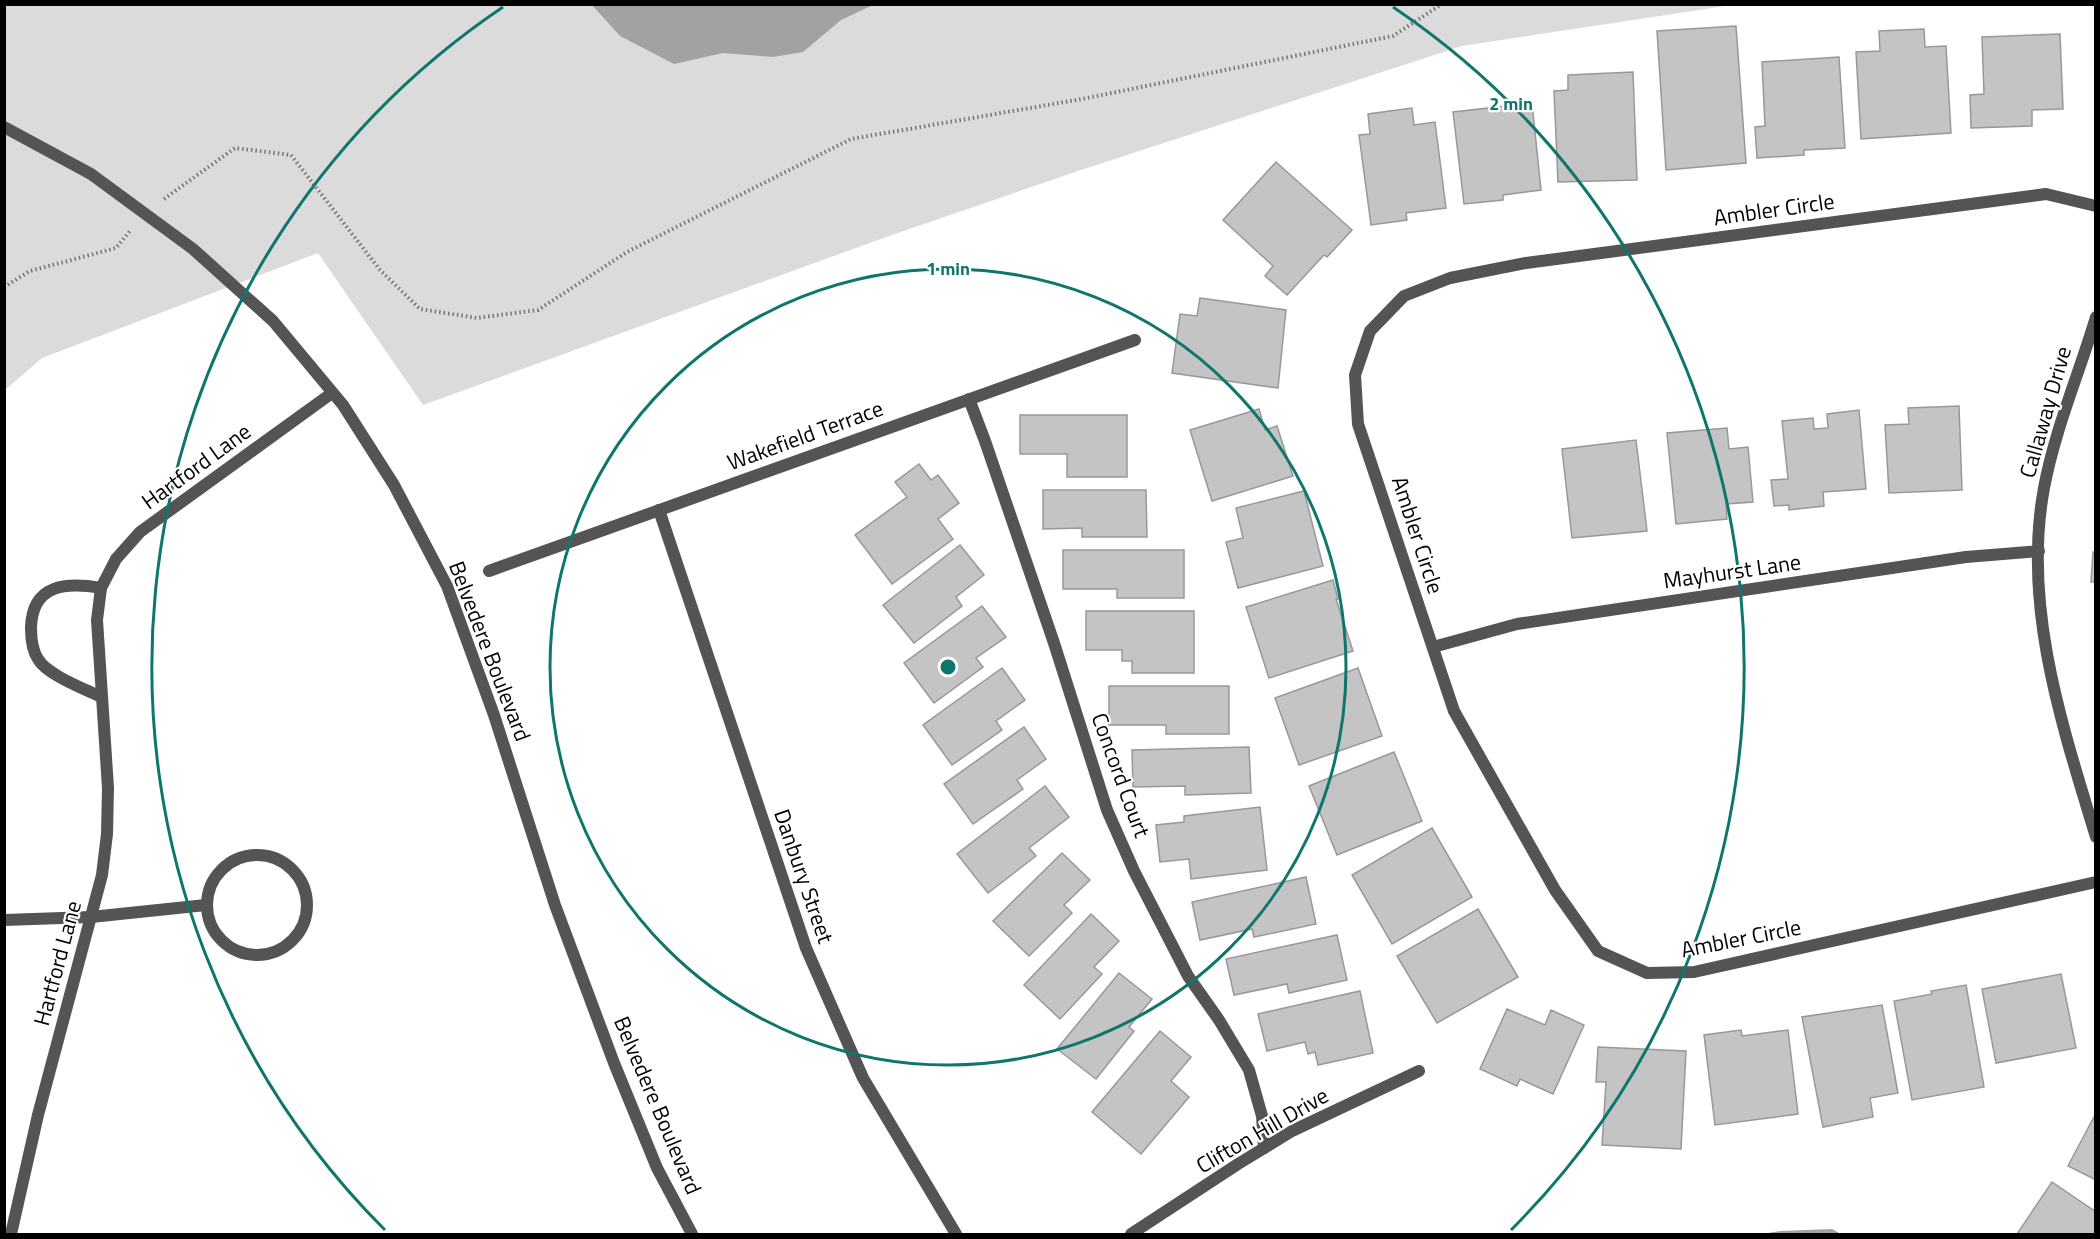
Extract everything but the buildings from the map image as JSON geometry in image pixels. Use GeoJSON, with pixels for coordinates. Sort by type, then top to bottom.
{"type":"FeatureCollection","features":[{"type":"Feature","properties":{"kind":"street","name":"Belvedere Boulevard"},"geometry":{"type":"LineString","coordinates":[[4,127],[91,174],[193,249],[273,321],[343,405],[394,485],[447,586],[494,715],[555,905],[614,1063],[657,1168],[692,1234]]}},
{"type":"Feature","properties":{"kind":"street","name":"Ambler Circle"},"geometry":{"type":"LineString","coordinates":[[2096,206],[2046,194],[1526,264],[1450,278],[1404,296],[1370,331],[1355,375],[1358,424],[1454,711],[1555,890],[1598,951],[1647,973],[1694,972],[2096,882]]}},
{"type":"Feature","properties":{"kind":"street","name":"Callaway Drive"},"geometry":{"type":"LineString","coordinates":[[2096,317],[2054,443],[2043,490],[2039,551],[2039,602],[2049,664],[2067,740],[2096,837]]}},
{"type":"Feature","properties":{"kind":"street","name":"Wakefield Terrace"},"geometry":{"type":"LineString","coordinates":[[489,571],[1135,340]]}},
{"type":"Feature","properties":{"kind":"street","name":"Hartford Lane"},"geometry":{"type":"LineString","coordinates":[[11,1234],[36,1126],[102,875],[107,834],[108,788],[97,620],[101,588],[116,559],[140,532],[332,393]]}},
{"type":"Feature","properties":{"kind":"street","name":"Concord Court"},"geometry":{"type":"LineString","coordinates":[[969,399],[1054,643],[1107,810],[1144,890],[1188,975],[1249,1070],[1262,1116],[1264,1148]]}},
{"type":"Feature","properties":{"kind":"street","name":"Danbury Street"},"geometry":{"type":"LineString","coordinates":[[659,510],[806,948],[863,1078],[956,1234]]}},
{"type":"Feature","properties":{"kind":"street","name":"Mayhurst Lane"},"geometry":{"type":"LineString","coordinates":[[1433,647],[1518,624],[1966,557],[2039,551]]}},
{"type":"Feature","properties":{"kind":"street"},"geometry":{"type":"LineString","coordinates":[[101,588],[79,584],[59,586],[40,596],[31,614],[31,639],[38,661],[61,678],[101,697]]}},
{"type":"Feature","properties":{"kind":"street"},"geometry":{"type":"LineString","coordinates":[[246,856],[268,856],[289,866],[303,883],[308,905],[303,927],[289,945],[268,955],[246,955],[225,945],[211,927],[206,905],[211,883],[225,866],[246,856]]}},
{"type":"Feature","properties":{"kind":"street"},"geometry":{"type":"LineString","coordinates":[[4,920],[91,917],[206,905]]}},
{"type":"Feature","properties":{"kind":"street","name":"Clifton Hill Drive"},"geometry":{"type":"LineString","coordinates":[[1131,1234],[1292,1131],[1419,1071]]}},
{"type":"Feature","properties":{"kind":"path"},"geometry":{"type":"LineString","coordinates":[[4,287],[30,271],[116,248],[145,213],[234,148],[291,155],[380,270],[420,309],[477,318],[538,310],[627,252],[851,139],[1082,99],[1393,36],[1442,4]]}},
{"type":"Feature","properties":{"kind":"shaded area"},"geometry":{"type":"Polygon","coordinates":[[[5,5],[1732,5],[1462,46],[1081,170],[889,236],[423,405],[318,253],[42,358],[5,390],[5,5]]]}},
{"type":"Feature","properties":{"kind":"shaded area"},"geometry":{"type":"Polygon","coordinates":[[[592,5],[873,5],[841,20],[803,52],[773,57],[723,53],[674,64],[620,36],[592,5]]]}},
{"type":"Feature","properties":{"kind":"shaded area"},"geometry":{"type":"Polygon","coordinates":[[[1832,1229],[1841,1234],[1762,1234],[1780,1231],[1832,1229]]]}}]}
